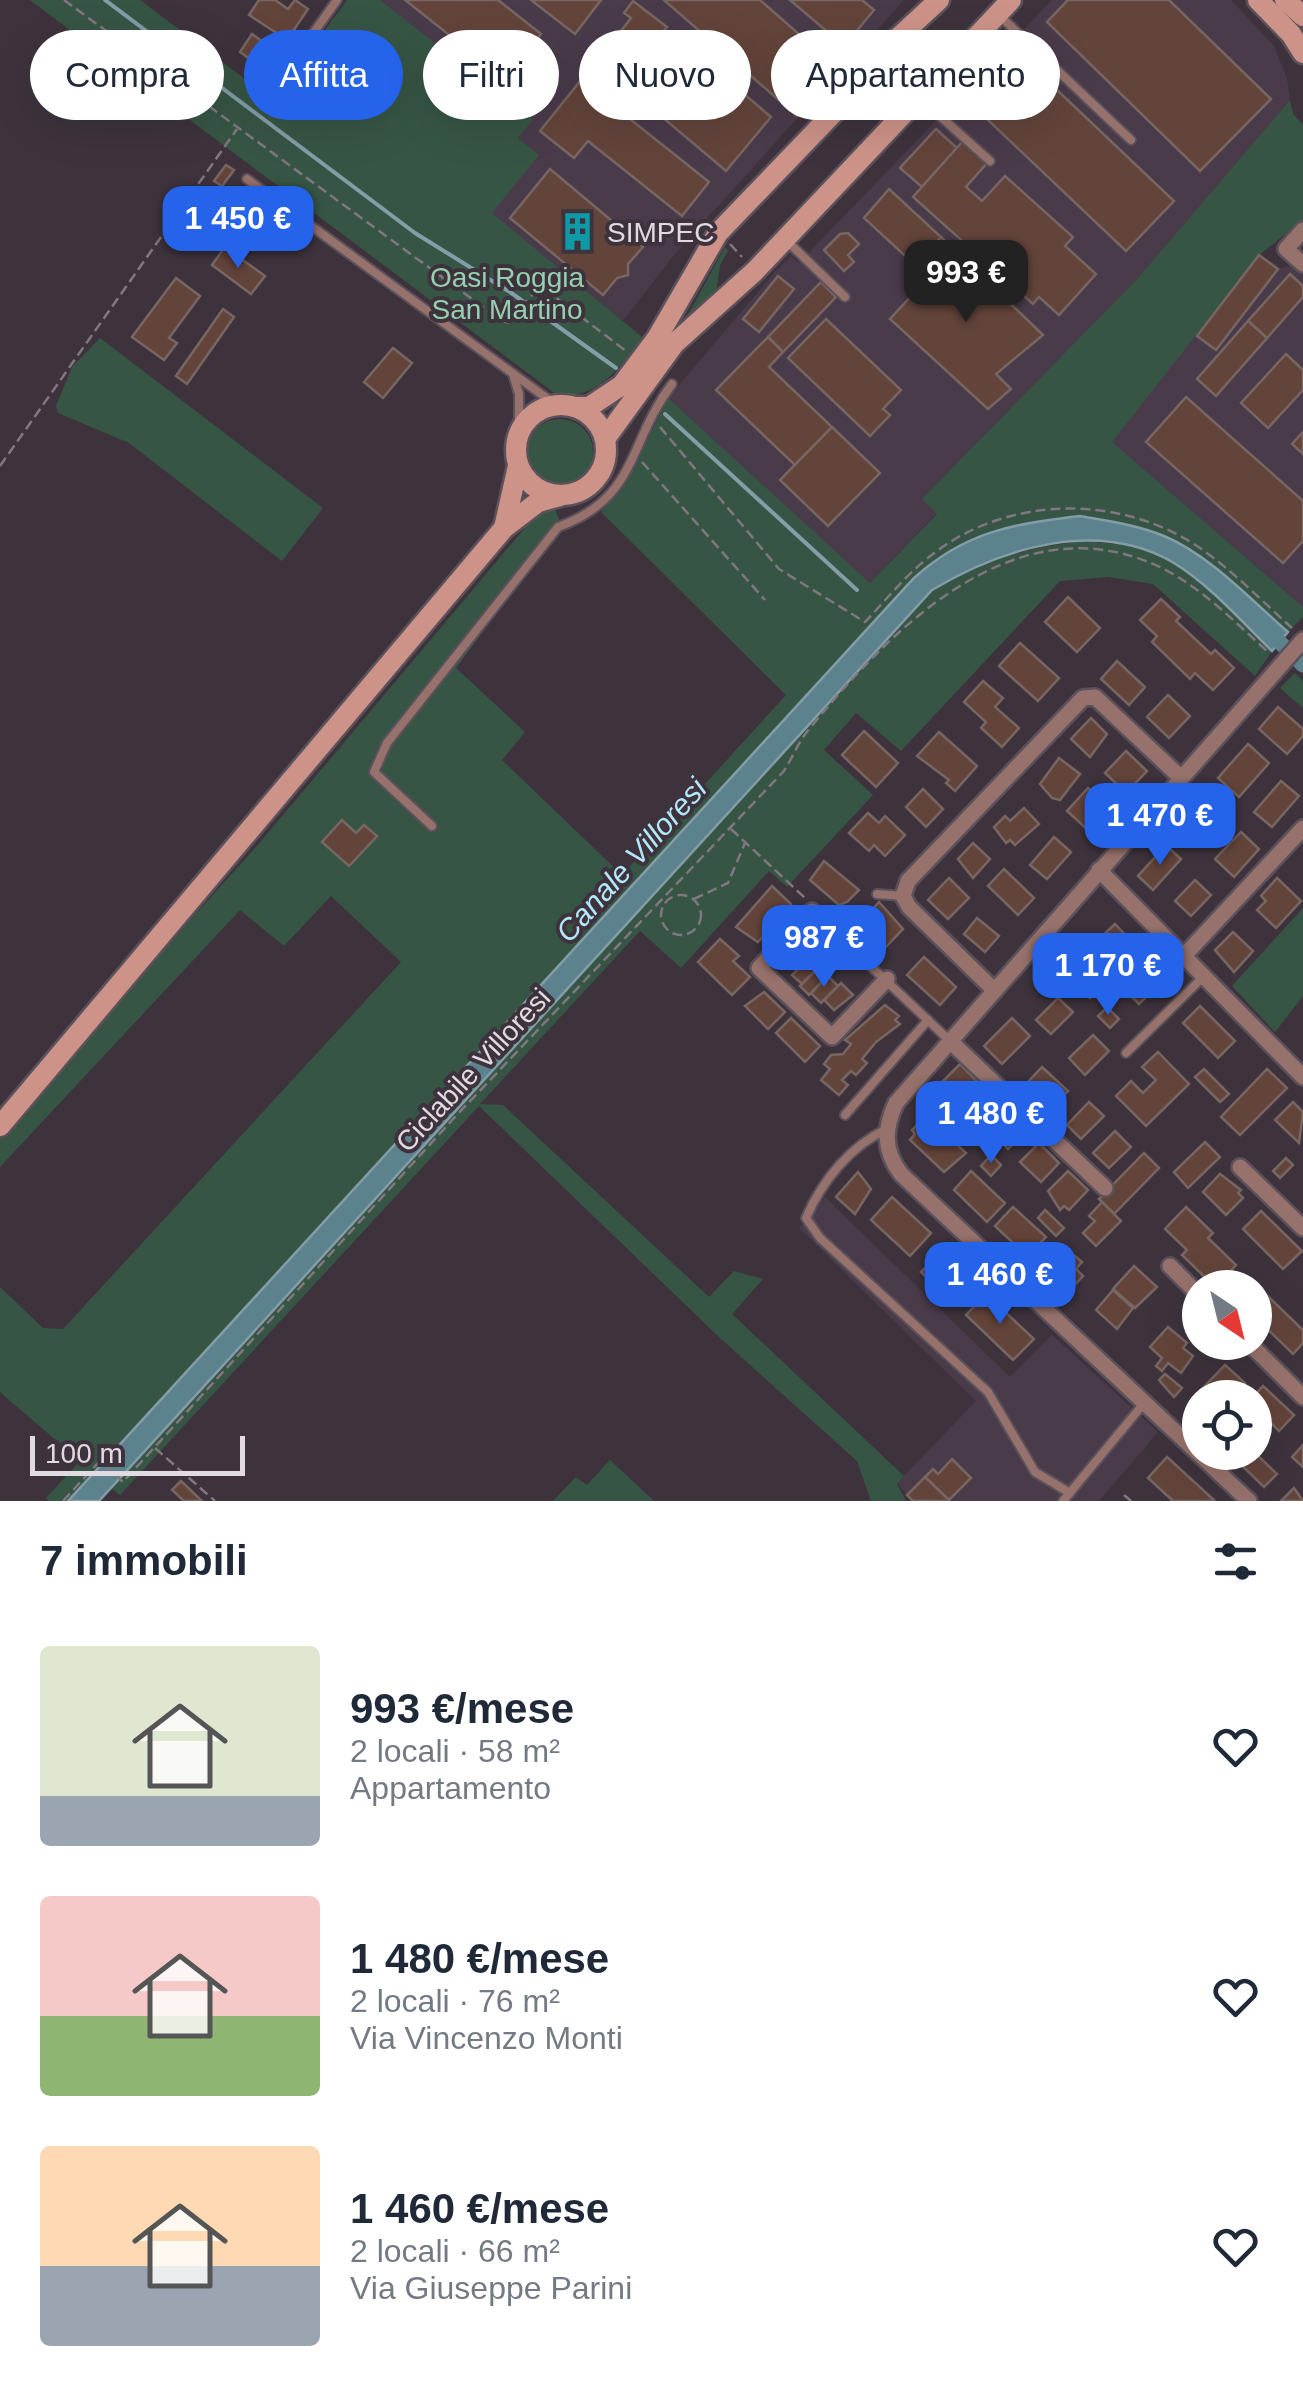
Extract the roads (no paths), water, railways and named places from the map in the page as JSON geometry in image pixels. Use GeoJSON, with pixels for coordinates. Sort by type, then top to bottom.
{"type":"FeatureCollection","features":[{"type":"Feature","properties":{"kind":"main road"},"geometry":{"type":"LineString","coordinates":[[605,439],[628,390],[718,233],[842,105],[888,47],[940,0]]}},
{"type":"Feature","properties":{"kind":"main road"},"geometry":{"type":"LineString","coordinates":[[1258,0],[1291,34],[1303,54]]}},
{"type":"Feature","properties":{"kind":"main road"},"geometry":{"type":"LineString","coordinates":[[1285,0],[1303,16]]}},
{"type":"Feature","properties":{"kind":"main road"},"geometry":{"type":"LineString","coordinates":[[982,30],[1004,7]]}},
{"type":"Feature","properties":{"kind":"main road"},"geometry":{"type":"LineString","coordinates":[[504,528],[518,466],[515,448],[520,431],[541,409],[589,407],[628,390],[784,239],[896,120]]}},
{"type":"Feature","properties":{"kind":"main road"},"geometry":{"type":"LineString","coordinates":[[0,1126],[504,528],[538,502],[584,489],[596,478],[606,456],[605,439],[594,419],[565,406]]}},
{"type":"Feature","properties":{"kind":"main road"},"geometry":{"type":"LineString","coordinates":[[518,466],[534,488],[560,496]]}},
{"type":"Feature","properties":{"kind":"street"},"geometry":{"type":"LineString","coordinates":[[1303,230],[1286,249],[1303,264]]}},
{"type":"Feature","properties":{"kind":"street"},"geometry":{"type":"LineString","coordinates":[[1249,1501],[900,1174],[886,1146],[896,1103],[1298,639]]}},
{"type":"Feature","properties":{"kind":"street"},"geometry":{"type":"LineString","coordinates":[[994,990],[903,896],[908,881],[1083,698],[1095,697],[1180,777]]}},
{"type":"Feature","properties":{"kind":"street"},"geometry":{"type":"LineString","coordinates":[[1183,957],[1303,828]]}},
{"type":"Feature","properties":{"kind":"street"},"geometry":{"type":"LineString","coordinates":[[1098,870],[1303,1078]]}},
{"type":"Feature","properties":{"kind":"street"},"geometry":{"type":"LineString","coordinates":[[812,911],[759,968],[832,1037],[886,979]]}},
{"type":"Feature","properties":{"kind":"street"},"geometry":{"type":"LineString","coordinates":[[950,1041],[1106,1188]]}},
{"type":"Feature","properties":{"kind":"street"},"geometry":{"type":"LineString","coordinates":[[1240,1166],[1303,1228]]}},
{"type":"Feature","properties":{"kind":"street"},"geometry":{"type":"LineString","coordinates":[[1170,1266],[1182,1278]]}},
{"type":"Feature","properties":{"kind":"street"},"geometry":{"type":"LineString","coordinates":[[1266,1360],[1303,1396]]}},
{"type":"Feature","properties":{"kind":"lane"},"geometry":{"type":"LineString","coordinates":[[316,30],[337,0]]}},
{"type":"Feature","properties":{"kind":"lane"},"geometry":{"type":"LineString","coordinates":[[1004,7],[1131,140]]}},
{"type":"Feature","properties":{"kind":"lane"},"geometry":{"type":"LineString","coordinates":[[945,120],[990,160]]}},
{"type":"Feature","properties":{"kind":"lane"},"geometry":{"type":"LineString","coordinates":[[247,179],[513,374],[565,406]]}},
{"type":"Feature","properties":{"kind":"lane"},"geometry":{"type":"LineString","coordinates":[[784,239],[845,297]]}},
{"type":"Feature","properties":{"kind":"lane"},"geometry":{"type":"LineString","coordinates":[[513,374],[519,394],[520,431]]}},
{"type":"Feature","properties":{"kind":"lane"},"geometry":{"type":"LineString","coordinates":[[432,826],[374,772],[387,743],[558,527],[586,516],[609,499],[651,415],[672,384]]}},
{"type":"Feature","properties":{"kind":"lane"},"geometry":{"type":"LineString","coordinates":[[877,894],[903,896]]}},
{"type":"Feature","properties":{"kind":"lane"},"geometry":{"type":"LineString","coordinates":[[812,911],[950,1041]]}},
{"type":"Feature","properties":{"kind":"lane"},"geometry":{"type":"LineString","coordinates":[[1126,1053],[1203,977]]}},
{"type":"Feature","properties":{"kind":"lane"},"geometry":{"type":"LineString","coordinates":[[845,1114],[928,1020]]}},
{"type":"Feature","properties":{"kind":"lane"},"geometry":{"type":"LineString","coordinates":[[887,1129],[869,1138],[820,1189],[806,1218],[820,1238],[988,1392],[1035,1472],[1070,1493]]}},
{"type":"Feature","properties":{"kind":"lane"},"geometry":{"type":"LineString","coordinates":[[1063,1501],[1145,1402]]}},
{"type":"Feature","properties":{"kind":"water"},"geometry":{"type":"Polygon","coordinates":[[[1080,516],[1143,529],[1181,545],[1229,579],[1288,632],[1272,651],[1188,572],[1145,550],[1114,542],[1082,541],[1019,551],[932,590],[99,1501],[68,1501],[914,578],[952,550],[991,532],[1080,516]]]}},
{"type":"Feature","properties":{"kind":"waterway"},"geometry":{"type":"LineString","coordinates":[[105,0],[415,233],[510,292],[616,368]]}},
{"type":"Feature","properties":{"kind":"waterway"},"geometry":{"type":"LineString","coordinates":[[665,414],[857,590]]}},
{"type":"Feature","properties":{"kind":"waterway","name":"Canale Villoresi"},"geometry":{"type":"LineString","coordinates":[[1266,629],[1303,665]]}},
{"type":"Feature","properties":{"kind":"place","name":"SIMPEC"},"geometry":{"type":"Point","coordinates":[577,232]}},
{"type":"Feature","properties":{"kind":"park label","name":"Oasi Roggia San Martino"},"geometry":{"type":"Point","coordinates":[507,293]}}]}
